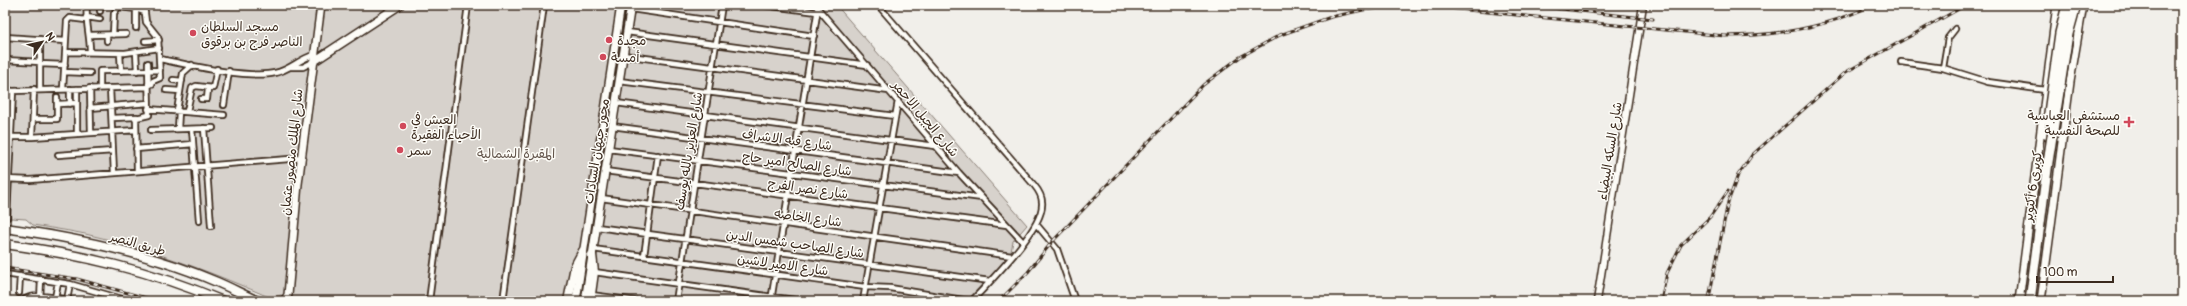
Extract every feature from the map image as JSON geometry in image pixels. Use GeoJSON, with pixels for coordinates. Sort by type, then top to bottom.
{"type":"FeatureCollection","features":[{"type":"Feature","properties":{"kind":"highway","name":"كوبرى 6 أكتوبر"},"geometry":{"type":"LineString","coordinates":[[2024,301],[2060,33],[2067,5]]}},
{"type":"Feature","properties":{"kind":"highway"},"geometry":{"type":"LineString","coordinates":[[2072,5],[2078,33]]}},
{"type":"Feature","properties":{"kind":"highway","name":"كوبرى 6 أكتوبر"},"geometry":{"type":"LineString","coordinates":[[2030,301],[2066,49],[2076,5]]}},
{"type":"Feature","properties":{"kind":"highway","name":"طريق النصر"},"geometry":{"type":"LineString","coordinates":[[5,228],[93,243],[137,254],[216,281],[255,300]]}},
{"type":"Feature","properties":{"kind":"highway","name":"طريق النصر"},"geometry":{"type":"LineString","coordinates":[[5,244],[67,253],[120,265],[173,281],[223,301]]}},
{"type":"Feature","properties":{"kind":"highway"},"geometry":{"type":"LineString","coordinates":[[568,301],[575,266],[583,251]]}},
{"type":"Feature","properties":{"kind":"highway"},"geometry":{"type":"LineString","coordinates":[[589,299],[594,272],[593,252]]}},
{"type":"Feature","properties":{"kind":"main road","name":"شارع الملك منصور عثمان"},"geometry":{"type":"LineString","coordinates":[[284,301],[288,295],[313,59],[322,5]]}},
{"type":"Feature","properties":{"kind":"main road"},"geometry":{"type":"LineString","coordinates":[[313,59],[400,5]]}},
{"type":"Feature","properties":{"kind":"main road","name":"محور جيهان السادات"},"geometry":{"type":"LineString","coordinates":[[576,301],[621,5]]}},
{"type":"Feature","properties":{"kind":"main road"},"geometry":{"type":"LineString","coordinates":[[2019,301],[2057,5]]}},
{"type":"Feature","properties":{"kind":"main road"},"geometry":{"type":"LineString","coordinates":[[2041,301],[2064,129],[2083,5]]}},
{"type":"Feature","properties":{"kind":"main road","name":"محور جيهان السادات"},"geometry":{"type":"LineString","coordinates":[[589,299],[593,252],[631,7]]}},
{"type":"Feature","properties":{"kind":"main road"},"geometry":{"type":"LineString","coordinates":[[2041,124],[2044,134],[2050,139],[2058,137],[2064,129]]}},
{"type":"Feature","properties":{"kind":"main road"},"geometry":{"type":"LineString","coordinates":[[2026,245],[2036,242],[2045,248],[2047,253]]}},
{"type":"Feature","properties":{"kind":"street"},"geometry":{"type":"LineString","coordinates":[[87,5],[86,19],[90,35],[90,51]]}},
{"type":"Feature","properties":{"kind":"street"},"geometry":{"type":"LineString","coordinates":[[100,5],[100,11]]}},
{"type":"Feature","properties":{"kind":"street"},"geometry":{"type":"LineString","coordinates":[[5,90],[110,88],[148,85],[160,79],[159,40],[156,33],[148,25],[144,12],[144,5]]}},
{"type":"Feature","properties":{"kind":"street"},"geometry":{"type":"LineString","coordinates":[[429,301],[468,5]]}},
{"type":"Feature","properties":{"kind":"street"},"geometry":{"type":"LineString","coordinates":[[503,301],[544,5]]}},
{"type":"Feature","properties":{"kind":"street","name":"شارع العزيز بالله يوسف"},"geometry":{"type":"LineString","coordinates":[[676,301],[722,5]]}},
{"type":"Feature","properties":{"kind":"street"},"geometry":{"type":"LineString","coordinates":[[764,5],[817,8],[814,36],[771,299]]}},
{"type":"Feature","properties":{"kind":"street"},"geometry":{"type":"LineString","coordinates":[[878,5],[1039,192],[1043,206],[1036,224],[1012,256],[970,301]]}},
{"type":"Feature","properties":{"kind":"street","name":"شارع السكه البيضاء"},"geometry":{"type":"LineString","coordinates":[[1597,301],[1643,5]]}},
{"type":"Feature","properties":{"kind":"street"},"geometry":{"type":"LineString","coordinates":[[113,34],[114,12],[119,6],[136,8],[144,12]]}},
{"type":"Feature","properties":{"kind":"street"},"geometry":{"type":"LineString","coordinates":[[631,7],[719,23],[814,36]]}},
{"type":"Feature","properties":{"kind":"street"},"geometry":{"type":"LineString","coordinates":[[136,8],[136,28]]}},
{"type":"Feature","properties":{"kind":"street","name":"شارع الجبل الاحمر"},"geometry":{"type":"LineString","coordinates":[[817,8],[935,146],[1023,242]]}},
{"type":"Feature","properties":{"kind":"street"},"geometry":{"type":"LineString","coordinates":[[63,89],[66,52],[65,41],[68,19],[100,18]]}},
{"type":"Feature","properties":{"kind":"street"},"geometry":{"type":"LineString","coordinates":[[1943,68],[1948,38],[1955,29]]}},
{"type":"Feature","properties":{"kind":"street"},"geometry":{"type":"LineString","coordinates":[[627,32],[867,65]]}},
{"type":"Feature","properties":{"kind":"street"},"geometry":{"type":"LineString","coordinates":[[90,35],[126,34]]}},
{"type":"Feature","properties":{"kind":"street"},"geometry":{"type":"LineString","coordinates":[[107,35],[107,41]]}},
{"type":"Feature","properties":{"kind":"street"},"geometry":{"type":"LineString","coordinates":[[5,37],[65,41]]}},
{"type":"Feature","properties":{"kind":"street"},"geometry":{"type":"LineString","coordinates":[[40,40],[40,89]]}},
{"type":"Feature","properties":{"kind":"street"},"geometry":{"type":"LineString","coordinates":[[145,41],[159,40]]}},
{"type":"Feature","properties":{"kind":"street"},"geometry":{"type":"LineString","coordinates":[[66,52],[90,51],[120,53],[159,48]]}},
{"type":"Feature","properties":{"kind":"street"},"geometry":{"type":"LineString","coordinates":[[136,52],[137,71]]}},
{"type":"Feature","properties":{"kind":"street"},"geometry":{"type":"LineString","coordinates":[[120,53],[121,71]]}},
{"type":"Feature","properties":{"kind":"street"},"geometry":{"type":"LineString","coordinates":[[623,55],[889,91]]}},
{"type":"Feature","properties":{"kind":"street"},"geometry":{"type":"LineString","coordinates":[[160,59],[229,71],[265,74],[292,67],[303,67],[313,59]]}},
{"type":"Feature","properties":{"kind":"street"},"geometry":{"type":"LineString","coordinates":[[292,67],[302,59],[313,59]]}},
{"type":"Feature","properties":{"kind":"street"},"geometry":{"type":"LineString","coordinates":[[5,76],[6,60],[65,65]]}},
{"type":"Feature","properties":{"kind":"street"},"geometry":{"type":"LineString","coordinates":[[1901,62],[1943,68],[1988,82],[2045,90]]}},
{"type":"Feature","properties":{"kind":"street"},"geometry":{"type":"LineString","coordinates":[[112,118],[148,116],[148,63]]}},
{"type":"Feature","properties":{"kind":"street"},"geometry":{"type":"LineString","coordinates":[[178,129],[180,91],[184,71],[192,65]]}},
{"type":"Feature","properties":{"kind":"street"},"geometry":{"type":"LineString","coordinates":[[97,66],[100,73],[100,88]]}},
{"type":"Feature","properties":{"kind":"street"},"geometry":{"type":"LineString","coordinates":[[187,111],[192,88],[196,86],[212,89],[215,86],[216,69]]}},
{"type":"Feature","properties":{"kind":"street"},"geometry":{"type":"LineString","coordinates":[[100,73],[101,71],[160,70]]}},
{"type":"Feature","properties":{"kind":"street"},"geometry":{"type":"LineString","coordinates":[[224,105],[229,71]]}},
{"type":"Feature","properties":{"kind":"street"},"geometry":{"type":"LineString","coordinates":[[64,72],[90,73]]}},
{"type":"Feature","properties":{"kind":"street"},"geometry":{"type":"LineString","coordinates":[[173,80],[182,81]]}},
{"type":"Feature","properties":{"kind":"street"},"geometry":{"type":"LineString","coordinates":[[619,81],[895,116]]}},
{"type":"Feature","properties":{"kind":"street"},"geometry":{"type":"LineString","coordinates":[[90,88],[91,133]]}},
{"type":"Feature","properties":{"kind":"street"},"geometry":{"type":"LineString","coordinates":[[110,88],[114,173]]}},
{"type":"Feature","properties":{"kind":"street"},"geometry":{"type":"LineString","coordinates":[[32,137],[34,89]]}},
{"type":"Feature","properties":{"kind":"street"},"geometry":{"type":"LineString","coordinates":[[70,89],[70,104]]}},
{"type":"Feature","properties":{"kind":"street"},"geometry":{"type":"LineString","coordinates":[[77,89],[77,134]]}},
{"type":"Feature","properties":{"kind":"street"},"geometry":{"type":"LineString","coordinates":[[201,99],[207,99],[208,89]]}},
{"type":"Feature","properties":{"kind":"street"},"geometry":{"type":"LineString","coordinates":[[166,90],[180,91]]}},
{"type":"Feature","properties":{"kind":"street"},"geometry":{"type":"LineString","coordinates":[[7,217],[7,157],[13,91]]}},
{"type":"Feature","properties":{"kind":"street"},"geometry":{"type":"LineString","coordinates":[[33,119],[56,119],[58,117],[58,97]]}},
{"type":"Feature","properties":{"kind":"street"},"geometry":{"type":"LineString","coordinates":[[5,101],[12,101]]}},
{"type":"Feature","properties":{"kind":"street"},"geometry":{"type":"LineString","coordinates":[[863,301],[898,101]]}},
{"type":"Feature","properties":{"kind":"street"},"geometry":{"type":"LineString","coordinates":[[58,104],[77,103]]}},
{"type":"Feature","properties":{"kind":"street"},"geometry":{"type":"LineString","coordinates":[[90,108],[148,103]]}},
{"type":"Feature","properties":{"kind":"street"},"geometry":{"type":"LineString","coordinates":[[616,103],[935,146]]}},
{"type":"Feature","properties":{"kind":"street"},"geometry":{"type":"LineString","coordinates":[[148,109],[224,115]]}},
{"type":"Feature","properties":{"kind":"street"},"geometry":{"type":"LineString","coordinates":[[137,117],[137,171]]}},
{"type":"Feature","properties":{"kind":"street"},"geometry":{"type":"LineString","coordinates":[[5,118],[11,118]]}},
{"type":"Feature","properties":{"kind":"street","name":"شارع قبه الاشراف"},"geometry":{"type":"LineString","coordinates":[[612,126],[959,173]]}},
{"type":"Feature","properties":{"kind":"street"},"geometry":{"type":"LineString","coordinates":[[204,128],[211,226]]}},
{"type":"Feature","properties":{"kind":"street"},"geometry":{"type":"LineString","coordinates":[[151,130],[213,128]]}},
{"type":"Feature","properties":{"kind":"street"},"geometry":{"type":"LineString","coordinates":[[192,129],[199,221]]}},
{"type":"Feature","properties":{"kind":"street"},"geometry":{"type":"LineString","coordinates":[[8,137],[32,137],[136,130]]}},
{"type":"Feature","properties":{"kind":"street"},"geometry":{"type":"LineString","coordinates":[[136,149],[193,144]]}},
{"type":"Feature","properties":{"kind":"street","name":"شارع الصالح امير حاج"},"geometry":{"type":"LineString","coordinates":[[609,149],[982,198]]}},
{"type":"Feature","properties":{"kind":"street"},"geometry":{"type":"LineString","coordinates":[[58,155],[113,151]]}},
{"type":"Feature","properties":{"kind":"street"},"geometry":{"type":"LineString","coordinates":[[644,256],[658,155]]}},
{"type":"Feature","properties":{"kind":"street"},"geometry":{"type":"LineString","coordinates":[[7,179],[30,180],[302,158]]}},
{"type":"Feature","properties":{"kind":"street","name":"شارع نصر الفرج"},"geometry":{"type":"LineString","coordinates":[[605,171],[1007,225]]}},
{"type":"Feature","properties":{"kind":"street","name":"شارع الخاصه"},"geometry":{"type":"LineString","coordinates":[[601,198],[1012,256]]}},
{"type":"Feature","properties":{"kind":"street"},"geometry":{"type":"LineString","coordinates":[[1036,224],[1057,249],[1076,301]]}},
{"type":"Feature","properties":{"kind":"street","name":"شارع الصاحب شمس الدين"},"geometry":{"type":"LineString","coordinates":[[597,227],[990,281]]}},
{"type":"Feature","properties":{"kind":"street","name":"شارع الامير لاشين"},"geometry":{"type":"LineString","coordinates":[[593,252],[644,256],[865,287],[894,289],[970,301]]}},
{"type":"Feature","properties":{"kind":"street"},"geometry":{"type":"LineString","coordinates":[[594,272],[771,299],[802,301]]}},
{"type":"Feature","properties":{"kind":"street"},"geometry":{"type":"LineString","coordinates":[[5,275],[70,284],[129,301]]}},
{"type":"Feature","properties":{"kind":"street"},"geometry":{"type":"LineString","coordinates":[[19,293],[20,276]]}},
{"type":"Feature","properties":{"kind":"street"},"geometry":{"type":"LineString","coordinates":[[40,298],[41,279]]}},
{"type":"Feature","properties":{"kind":"street"},"geometry":{"type":"LineString","coordinates":[[55,298],[58,282]]}},
{"type":"Feature","properties":{"kind":"street"},"geometry":{"type":"LineString","coordinates":[[68,300],[70,284]]}},
{"type":"Feature","properties":{"kind":"street"},"geometry":{"type":"LineString","coordinates":[[23,301],[25,299],[40,298],[55,298],[76,301]]}},
{"type":"Feature","properties":{"kind":"street"},"geometry":{"type":"LineString","coordinates":[[589,299],[637,301]]}},
{"type":"Feature","properties":{"kind":"green space","name":"المقبرة الشمالية"},"geometry":{"type":"Polygon","coordinates":[[[5,5],[836,5],[1027,225],[1013,241],[1011,252],[1002,264],[966,301],[290,301],[281,295],[271,298],[146,250],[85,234],[33,225],[26,219],[11,218],[10,220],[5,221],[5,5]]]}},
{"type":"Feature","properties":{"kind":"railway"},"geometry":{"type":"LineString","coordinates":[[1524,5],[1653,19]]}},
{"type":"Feature","properties":{"kind":"railway"},"geometry":{"type":"LineString","coordinates":[[999,301],[1028,272],[1052,242],[1203,85],[1240,57],[1280,35],[1331,17],[1363,10],[1399,6],[1438,7],[1725,36],[1744,36],[1782,32],[1819,25],[1837,20],[1873,5]]}},
{"type":"Feature","properties":{"kind":"railway"},"geometry":{"type":"LineString","coordinates":[[1709,298],[1728,202],[1738,175],[1752,155],[1846,72],[1966,5]]}},
{"type":"Feature","properties":{"kind":"railway"},"geometry":{"type":"LineString","coordinates":[[1661,301],[1667,273],[1681,245],[1710,217],[1728,191]]}},
{"type":"Feature","properties":{"kind":"railway"},"geometry":{"type":"LineString","coordinates":[[5,268],[77,279],[157,301]]}},
{"type":"Feature","properties":{"kind":"place","name":"مسجد السلطان الناصر فرج بن برقوق"},"geometry":{"type":"Point","coordinates":[193,33]}},
{"type":"Feature","properties":{"kind":"place","name":"مجدة"},"geometry":{"type":"Point","coordinates":[609,40]}},
{"type":"Feature","properties":{"kind":"place","name":"أمسة"},"geometry":{"type":"Point","coordinates":[603,57]}},
{"type":"Feature","properties":{"kind":"place","name":"مستشفى العباسية للصحة النفسية"},"geometry":{"type":"Point","coordinates":[2129,122]}},
{"type":"Feature","properties":{"kind":"place","name":"العيش في الأحياء الفقيرة"},"geometry":{"type":"Point","coordinates":[403,126]}},
{"type":"Feature","properties":{"kind":"place","name":"سمر"},"geometry":{"type":"Point","coordinates":[400,150]}}]}
